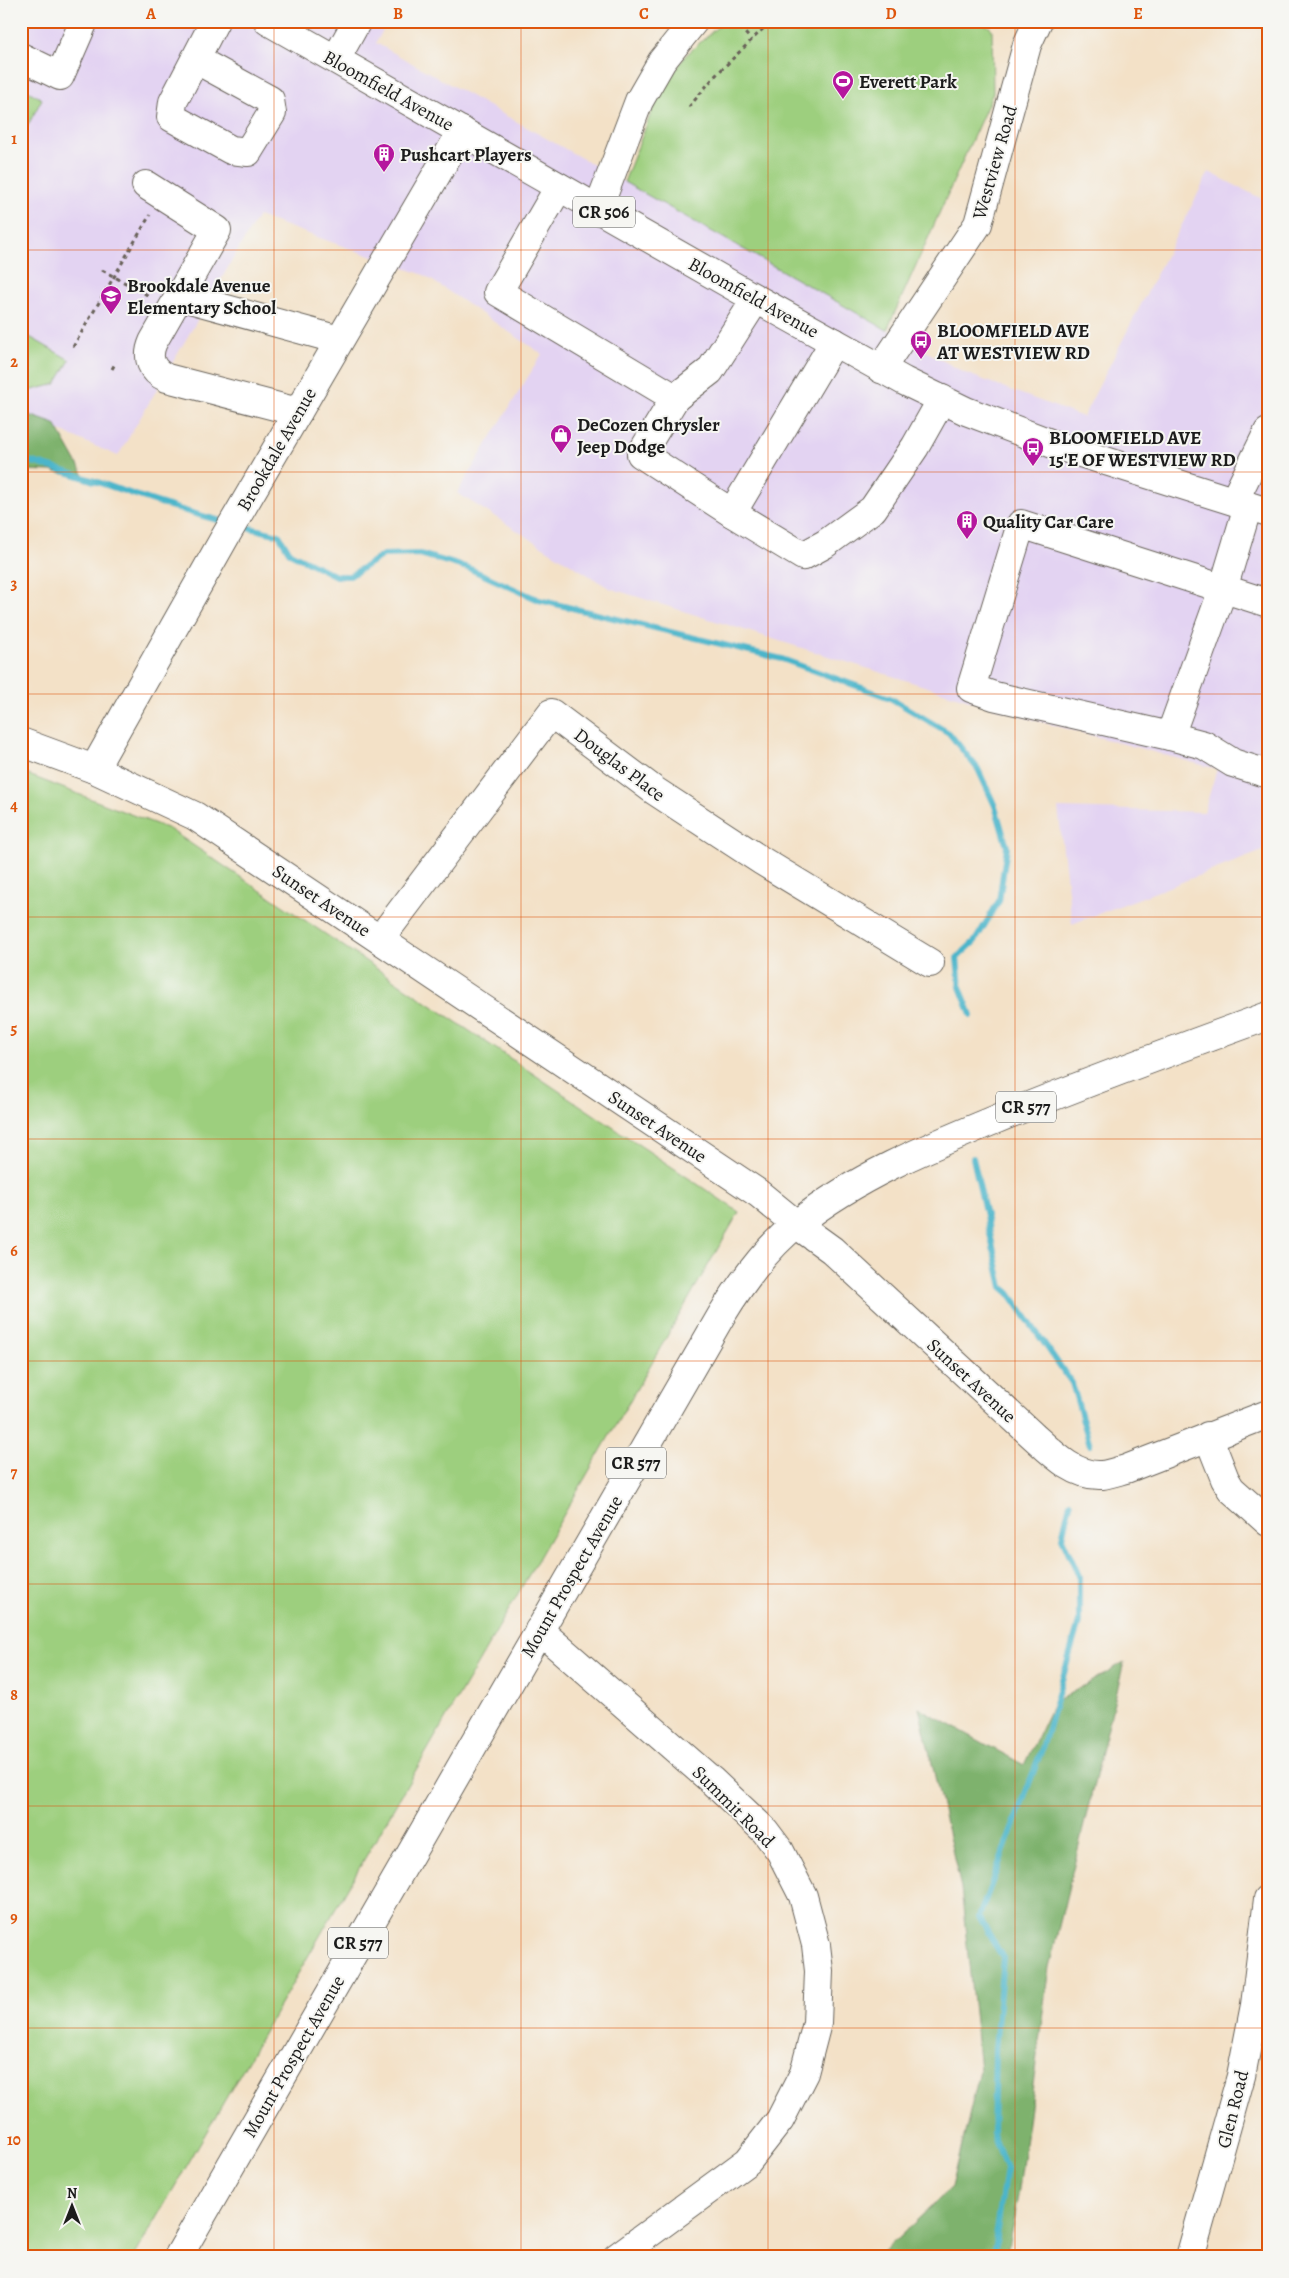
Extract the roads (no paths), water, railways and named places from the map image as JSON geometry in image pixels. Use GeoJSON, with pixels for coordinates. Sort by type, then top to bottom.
{"type":"FeatureCollection","features":[{"type":"Feature","properties":{"kind":"street"},"geometry":{"type":"LineString","coordinates":[[21,57],[60,76],[84,21]]}},
{"type":"Feature","properties":{"kind":"street"},"geometry":{"type":"LineString","coordinates":[[195,59],[215,21]]}},
{"type":"Feature","properties":{"kind":"street","name":"Bloomfield Avenue"},"geometry":{"type":"LineString","coordinates":[[268,21],[756,299],[881,369],[942,400],[1058,446],[1250,506]]}},
{"type":"Feature","properties":{"kind":"street"},"geometry":{"type":"LineString","coordinates":[[336,59],[358,21]]}},
{"type":"Feature","properties":{"kind":"street"},"geometry":{"type":"LineString","coordinates":[[598,209],[639,101],[662,61],[694,21]]}},
{"type":"Feature","properties":{"kind":"street","name":"Westview Road"},"geometry":{"type":"LineString","coordinates":[[881,369],[978,224],[1027,45],[1038,21]]}},
{"type":"Feature","properties":{"kind":"street","name":"Brookdale Avenue"},"geometry":{"type":"LineString","coordinates":[[94,769],[241,508],[462,131]]}},
{"type":"Feature","properties":{"kind":"street"},"geometry":{"type":"LineString","coordinates":[[559,187],[498,292],[675,398]]}},
{"type":"Feature","properties":{"kind":"street"},"geometry":{"type":"LineString","coordinates":[[150,197],[217,230],[178,296],[150,349],[149,356],[154,370],[166,378],[298,412]]}},
{"type":"Feature","properties":{"kind":"street"},"geometry":{"type":"LineString","coordinates":[[178,296],[339,340]]}},
{"type":"Feature","properties":{"kind":"street"},"geometry":{"type":"LineString","coordinates":[[756,299],[710,371],[675,398],[641,454],[803,556],[825,544],[873,509],[915,447],[942,400]]}},
{"type":"Feature","properties":{"kind":"street"},"geometry":{"type":"LineString","coordinates":[[732,513],[834,342]]}},
{"type":"Feature","properties":{"kind":"street"},"geometry":{"type":"LineString","coordinates":[[1170,736],[1223,589],[1250,506],[1268,432]]}},
{"type":"Feature","properties":{"kind":"street"},"geometry":{"type":"LineString","coordinates":[[1268,602],[1021,524],[971,688],[994,696],[1204,745],[1233,763],[1268,774]]}},
{"type":"Feature","properties":{"kind":"street","name":"Douglas Place"},"geometry":{"type":"LineString","coordinates":[[380,939],[551,713],[655,792],[762,861],[930,963]]}},
{"type":"Feature","properties":{"kind":"street","name":"Sunset Avenue"},"geometry":{"type":"LineString","coordinates":[[21,742],[94,769],[195,816],[758,1193],[832,1250],[1057,1458],[1069,1465],[1084,1472],[1102,1475],[1126,1469],[1268,1414]]}},
{"type":"Feature","properties":{"kind":"street","name":"Mount Prospect Avenue"},"geometry":{"type":"LineString","coordinates":[[178,2257],[733,1297],[770,1251],[796,1224],[833,1197],[919,1152],[1078,1085],[1268,1016]]}},
{"type":"Feature","properties":{"kind":"street"},"geometry":{"type":"LineString","coordinates":[[1208,1436],[1225,1479],[1231,1489],[1268,1522]]}},
{"type":"Feature","properties":{"kind":"street","name":"Summit Road"},"geometry":{"type":"LineString","coordinates":[[539,1630],[711,1780],[766,1831],[780,1851],[803,1896],[811,1919],[817,1954],[819,1997],[812,2049],[804,2073],[780,2120],[748,2161],[617,2257]]}},
{"type":"Feature","properties":{"kind":"street","name":"Glen Road"},"geometry":{"type":"LineString","coordinates":[[1190,2257],[1241,2076],[1255,2005],[1268,1899]]}},
{"type":"Feature","properties":{"kind":"waterway"},"geometry":{"type":"LineString","coordinates":[[21,459],[73,474],[174,508],[226,522]]}},
{"type":"Feature","properties":{"kind":"waterway"},"geometry":{"type":"LineString","coordinates":[[238,525],[279,535],[290,553],[336,576],[350,576],[383,555],[420,554],[468,568],[539,600],[782,659],[890,698],[949,733],[978,769],[995,806],[1007,847],[999,901],[975,941],[957,958],[960,987],[971,1015]]}},
{"type":"Feature","properties":{"kind":"waterway"},"geometry":{"type":"LineString","coordinates":[[973,1158],[1002,1287],[1009,1293],[1072,1383],[1090,1445]]}},
{"type":"Feature","properties":{"kind":"waterway"},"geometry":{"type":"LineString","coordinates":[[993,2257],[1006,2169],[993,2134],[995,2051],[1003,1958],[979,1917],[1042,1749],[1079,1622],[1079,1576],[1062,1538],[1070,1503]]}},
{"type":"Feature","properties":{"kind":"place","name":"Everett Park"},"geometry":{"type":"Point","coordinates":[843,100]}},
{"type":"Feature","properties":{"kind":"place","name":"Pushcart Players"},"geometry":{"type":"Point","coordinates":[384,173]}},
{"type":"Feature","properties":{"kind":"place","name":"Brookdale Avenue Elementary School"},"geometry":{"type":"Point","coordinates":[111,315]}},
{"type":"Feature","properties":{"kind":"place","name":"BLOOMFIELD AVE AT WESTVIEW RD"},"geometry":{"type":"Point","coordinates":[921,360]}},
{"type":"Feature","properties":{"kind":"place","name":"DeCozen Chrysler Jeep Dodge"},"geometry":{"type":"Point","coordinates":[561,454]}},
{"type":"Feature","properties":{"kind":"place","name":"BLOOMFIELD AVE 15'E OF WESTVIEW RD"},"geometry":{"type":"Point","coordinates":[1033,467]}},
{"type":"Feature","properties":{"kind":"place","name":"Quality Car Care"},"geometry":{"type":"Point","coordinates":[967,540]}}]}
